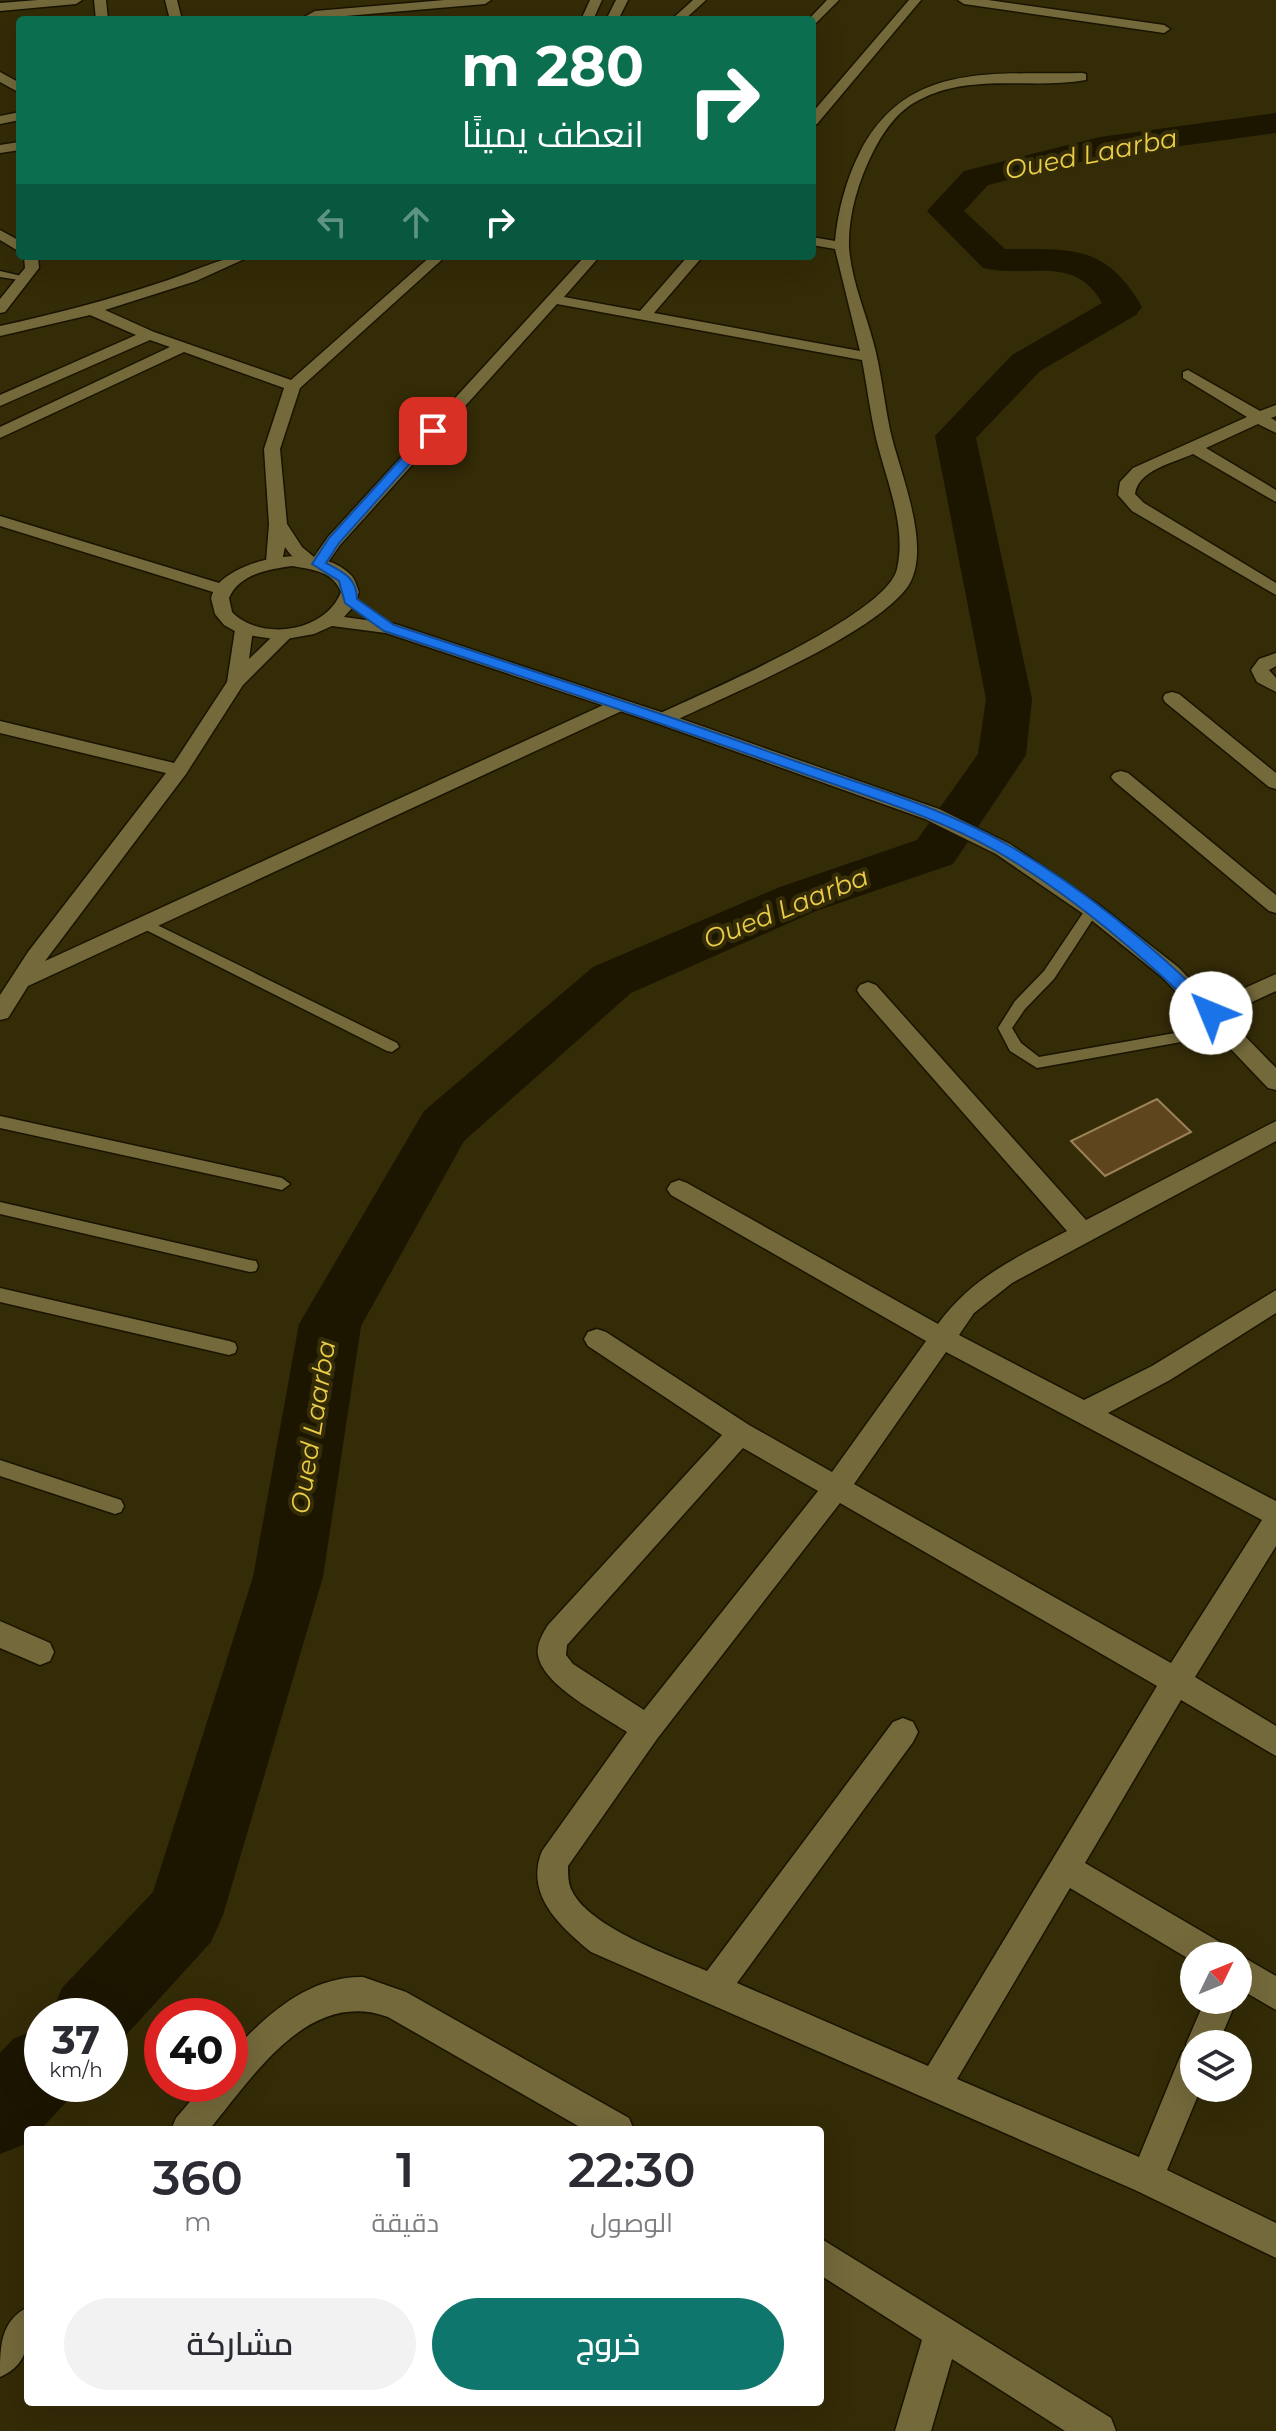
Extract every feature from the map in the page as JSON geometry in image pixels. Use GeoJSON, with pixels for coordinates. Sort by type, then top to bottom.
{"type":"FeatureCollection","features":[{"type":"Feature","properties":{"kind":"street"},"geometry":{"type":"LineString","coordinates":[[0,7],[76,0]]}},
{"type":"Feature","properties":{"kind":"street"},"geometry":{"type":"LineString","coordinates":[[313,16],[485,0]]}},
{"type":"Feature","properties":{"kind":"street"},"geometry":{"type":"LineString","coordinates":[[682,16],[700,0]]}},
{"type":"Feature","properties":{"kind":"street"},"geometry":{"type":"LineString","coordinates":[[816,19],[833,0]]}},
{"type":"Feature","properties":{"kind":"street"},"geometry":{"type":"LineString","coordinates":[[816,116],[915,0]]}},
{"type":"Feature","properties":{"kind":"street"},"geometry":{"type":"LineString","coordinates":[[964,0],[1164,29]]}},
{"type":"Feature","properties":{"kind":"street"},"geometry":{"type":"LineString","coordinates":[[38,4],[40,16]]}},
{"type":"Feature","properties":{"kind":"street"},"geometry":{"type":"LineString","coordinates":[[663,719],[828,636],[882,604],[899,587],[910,562],[900,497],[881,430],[870,357],[841,246],[844,220],[876,130],[900,104],[915,96],[957,84],[1082,77]]}},
{"type":"Feature","properties":{"kind":"street"},"geometry":{"type":"LineString","coordinates":[[816,242],[841,246]]}},
{"type":"Feature","properties":{"kind":"street"},"geometry":{"type":"LineString","coordinates":[[0,309],[32,268],[31,260]]}},
{"type":"Feature","properties":{"kind":"street"},"geometry":{"type":"LineString","coordinates":[[0,331],[91,310],[191,278],[234,260]]}},
{"type":"Feature","properties":{"kind":"street"},"geometry":{"type":"LineString","coordinates":[[275,562],[278,524],[272,449],[293,386],[435,260]]}},
{"type":"Feature","properties":{"kind":"street"},"geometry":{"type":"LineString","coordinates":[[161,570],[245,572],[275,562],[314,563],[589,260]]}},
{"type":"Feature","properties":{"kind":"street"},"geometry":{"type":"LineString","coordinates":[[643,316],[692,260]]}},
{"type":"Feature","properties":{"kind":"street"},"geometry":{"type":"LineString","coordinates":[[552,299],[870,357]]}},
{"type":"Feature","properties":{"kind":"street"},"geometry":{"type":"LineString","coordinates":[[91,310],[149,335],[293,386]]}},
{"type":"Feature","properties":{"kind":"street"},"geometry":{"type":"LineString","coordinates":[[0,401],[149,335]]}},
{"type":"Feature","properties":{"kind":"street"},"geometry":{"type":"LineString","coordinates":[[0,433],[183,347]]}},
{"type":"Feature","properties":{"kind":"street"},"geometry":{"type":"LineString","coordinates":[[1188,375],[1276,428]]}},
{"type":"Feature","properties":{"kind":"street"},"geometry":{"type":"LineString","coordinates":[[1276,410],[1139,472],[1128,482],[1126,495],[1138,507],[1276,590]]}},
{"type":"Feature","properties":{"kind":"street"},"geometry":{"type":"LineString","coordinates":[[1191,446],[1276,497]]}},
{"type":"Feature","properties":{"kind":"street"},"geometry":{"type":"LineString","coordinates":[[0,521],[224,590]]}},
{"type":"Feature","properties":{"kind":"street"},"geometry":{"type":"LineString","coordinates":[[278,524],[296,551],[345,579],[350,589],[350,600],[333,621]]}},
{"type":"Feature","properties":{"kind":"street"},"geometry":{"type":"LineString","coordinates":[[245,572],[224,590],[220,602],[223,612],[244,630],[284,635],[302,633],[333,621],[389,628],[663,719],[932,814],[1003,849],[1092,910],[1170,972],[1276,1082]]}},
{"type":"Feature","properties":{"kind":"street"},"geometry":{"type":"LineString","coordinates":[[350,600],[389,628]]}},
{"type":"Feature","properties":{"kind":"street"},"geometry":{"type":"LineString","coordinates":[[236,682],[244,630]]}},
{"type":"Feature","properties":{"kind":"street"},"geometry":{"type":"LineString","coordinates":[[0,1012],[179,770],[236,682],[284,635]]}},
{"type":"Feature","properties":{"kind":"street"},"geometry":{"type":"LineString","coordinates":[[1276,659],[1260,670],[1264,678],[1276,686]]}},
{"type":"Feature","properties":{"kind":"street"},"geometry":{"type":"LineString","coordinates":[[1172,698],[1276,783]]}},
{"type":"Feature","properties":{"kind":"street"},"geometry":{"type":"LineString","coordinates":[[20,981],[619,705]]}},
{"type":"Feature","properties":{"kind":"street"},"geometry":{"type":"LineString","coordinates":[[0,727],[179,770]]}},
{"type":"Feature","properties":{"kind":"street"},"geometry":{"type":"LineString","coordinates":[[1121,777],[1276,906]]}},
{"type":"Feature","properties":{"kind":"street"},"geometry":{"type":"LineString","coordinates":[[1219,1021],[1276,982]]}},
{"type":"Feature","properties":{"kind":"street"},"geometry":{"type":"LineString","coordinates":[[868,990],[1083,1233]]}},
{"type":"Feature","properties":{"kind":"street"},"geometry":{"type":"LineString","coordinates":[[1276,1130],[982,1290],[942,1338],[835,1489],[647,1729],[553,1862],[551,1887],[565,1909],[602,1941],[936,2084],[1147,2178],[1276,2241]]}},
{"type":"Feature","properties":{"kind":"street"},"geometry":{"type":"LineString","coordinates":[[679,1189],[942,1338],[1276,1514]]}},
{"type":"Feature","properties":{"kind":"street"},"geometry":{"type":"LineString","coordinates":[[1086,1412],[1161,1373],[1276,1300]]}},
{"type":"Feature","properties":{"kind":"street"},"geometry":{"type":"LineString","coordinates":[[597,1339],[740,1433],[1176,1681],[1276,1742]]}},
{"type":"Feature","properties":{"kind":"street"},"geometry":{"type":"LineString","coordinates":[[647,1729],[563,1673],[552,1661],[550,1648],[558,1634],[740,1433]]}},
{"type":"Feature","properties":{"kind":"street"},"geometry":{"type":"LineString","coordinates":[[936,2084],[1176,1681],[1276,1522]]}},
{"type":"Feature","properties":{"kind":"street"},"geometry":{"type":"LineString","coordinates":[[0,1634],[40,1652]]}},
{"type":"Feature","properties":{"kind":"street"},"geometry":{"type":"LineString","coordinates":[[714,1988],[903,1732]]}},
{"type":"Feature","properties":{"kind":"street"},"geometry":{"type":"LineString","coordinates":[[1064,1868],[1190,1942]]}},
{"type":"Feature","properties":{"kind":"street"},"geometry":{"type":"LineString","coordinates":[[1252,1979],[1276,1994]]}},
{"type":"Feature","properties":{"kind":"street"},"geometry":{"type":"LineString","coordinates":[[248,2056],[290,2018],[327,1999],[358,1992],[395,2003],[610,2126]]}},
{"type":"Feature","properties":{"kind":"street"},"geometry":{"type":"LineString","coordinates":[[1147,2178],[1180,2098]]}},
{"type":"Feature","properties":{"kind":"street"},"geometry":{"type":"LineString","coordinates":[[191,2126],[211,2102]]}},
{"type":"Feature","properties":{"kind":"street"},"geometry":{"type":"LineString","coordinates":[[824,2258],[1098,2431]]}},
{"type":"Feature","properties":{"kind":"street"},"geometry":{"type":"LineString","coordinates":[[0,2359],[24,2330]]}},
{"type":"Feature","properties":{"kind":"street"},"geometry":{"type":"LineString","coordinates":[[913,2431],[942,2332]]}},
{"type":"Feature","properties":{"kind":"lane"},"geometry":{"type":"LineString","coordinates":[[0,274],[25,278]]}},
{"type":"Feature","properties":{"kind":"lane"},"geometry":{"type":"LineString","coordinates":[[1092,910],[1049,975],[1020,1005],[1005,1028],[1015,1047],[1037,1063],[1219,1021]]}},
{"type":"Feature","properties":{"kind":"lane"},"geometry":{"type":"LineString","coordinates":[[145,924],[392,1047]]}},
{"type":"Feature","properties":{"kind":"lane"},"geometry":{"type":"LineString","coordinates":[[0,1122],[282,1184]]}},
{"type":"Feature","properties":{"kind":"lane"},"geometry":{"type":"LineString","coordinates":[[0,1208],[250,1266]]}},
{"type":"Feature","properties":{"kind":"lane"},"geometry":{"type":"LineString","coordinates":[[0,1295],[229,1348]]}},
{"type":"Feature","properties":{"kind":"lane"},"geometry":{"type":"LineString","coordinates":[[0,1468],[115,1506]]}},
{"type":"Feature","properties":{"kind":"building"},"geometry":{"type":"Polygon","coordinates":[[[1157,1099],[1191,1132],[1105,1176],[1071,1141],[1157,1099]]]}},
{"type":"Feature","properties":{"kind":"waterway","name":"Oued Laarba"},"geometry":{"type":"LineString","coordinates":[[107,1998],[184,1915],[288,1577],[330,1324],[444,1126],[612,980],[798,899],[935,852],[1002,755],[1009,699],[955,436],[1026,363],[1123,307],[1113,288],[1086,266],[1053,260],[996,260],[944,211],[976,178],[1100,147],[1276,123]]}},
{"type":"Feature","properties":{"kind":"waterway","name":"Oued Laarba"},"geometry":{"type":"LineString","coordinates":[[0,2113],[24,2087]]}},
{"type":"Feature","properties":{"kind":"route"},"geometry":{"type":"LineString","coordinates":[[433,431],[334,541],[318,564],[334,570],[345,579],[350,589],[350,600],[389,628],[663,719],[932,814],[1003,849],[1092,910],[1170,972],[1211,1013]]}}]}
